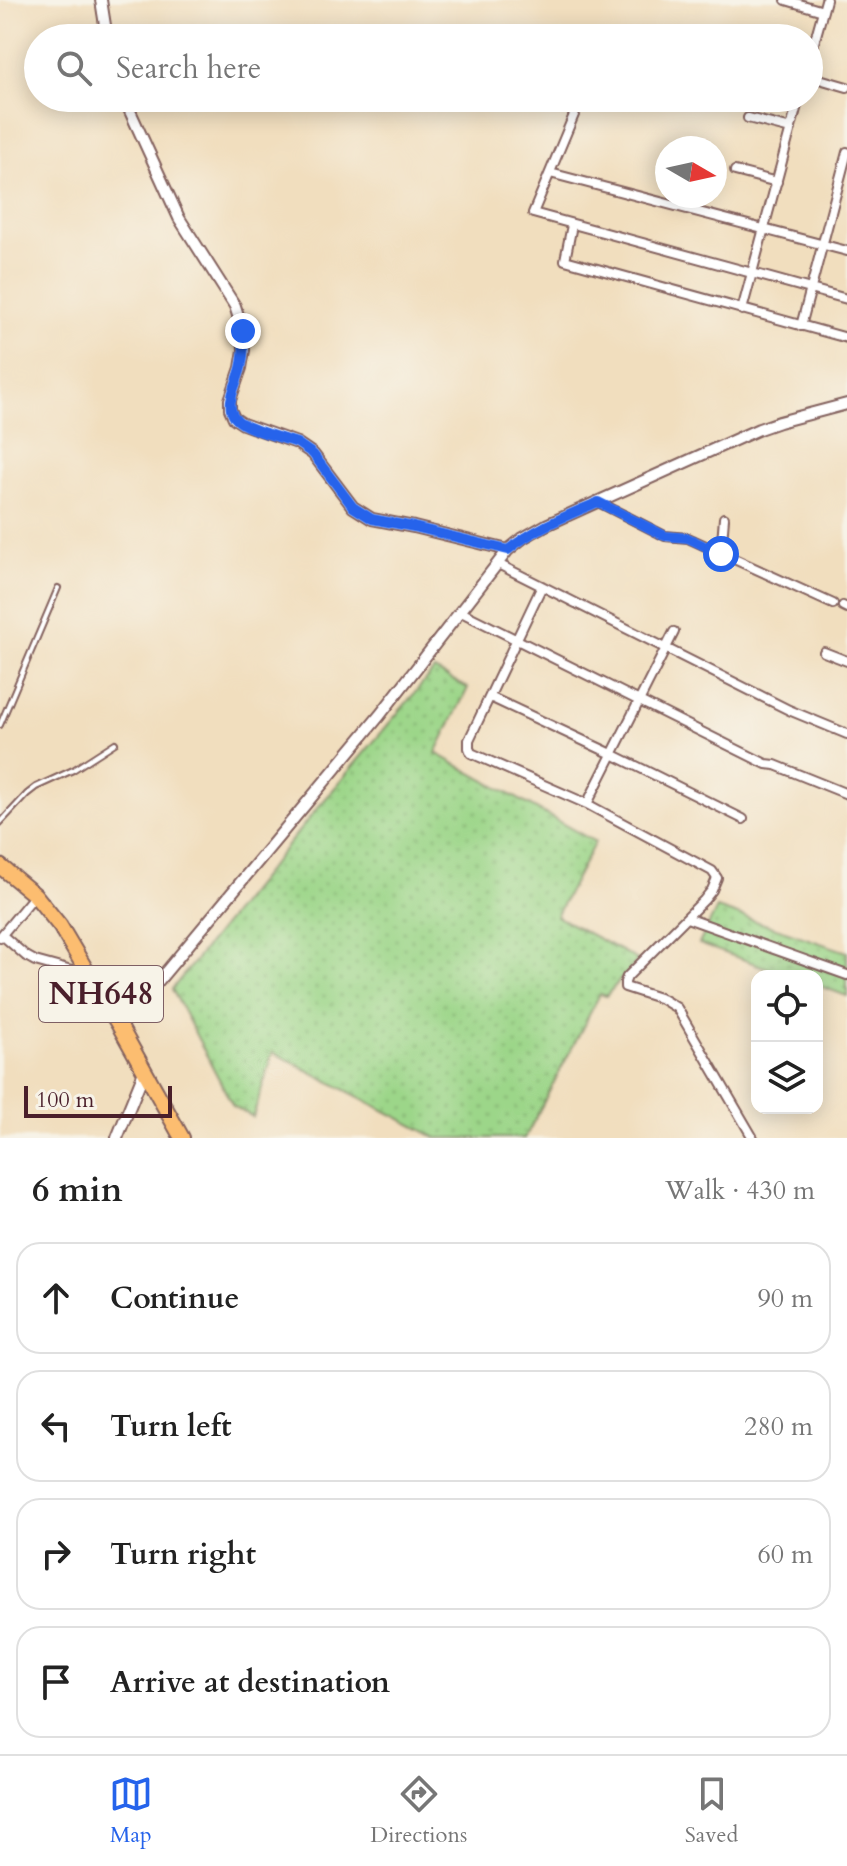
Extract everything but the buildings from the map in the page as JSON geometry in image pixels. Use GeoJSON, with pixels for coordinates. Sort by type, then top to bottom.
{"type":"FeatureCollection","features":[{"type":"Feature","properties":{"kind":"highway","name":"NH648"},"geometry":{"type":"LineString","coordinates":[[0,866],[35,895],[60,926],[182,1138]]}},
{"type":"Feature","properties":{"kind":"street"},"geometry":{"type":"LineString","coordinates":[[101,0],[105,24]]}},
{"type":"Feature","properties":{"kind":"street"},"geometry":{"type":"LineString","coordinates":[[786,0],[823,11]]}},
{"type":"Feature","properties":{"kind":"street"},"geometry":{"type":"LineString","coordinates":[[819,24],[826,0]]}},
{"type":"Feature","properties":{"kind":"street"},"geometry":{"type":"LineString","coordinates":[[823,80],[847,87]]}},
{"type":"Feature","properties":{"kind":"street"},"geometry":{"type":"LineString","coordinates":[[130,112],[179,218],[235,306],[243,331],[244,350],[230,400],[234,418],[305,447],[353,507],[372,519],[508,550]]}},
{"type":"Feature","properties":{"kind":"street"},"geometry":{"type":"LineString","coordinates":[[575,112],[533,213],[847,299]]}},
{"type":"Feature","properties":{"kind":"street"},"geometry":{"type":"LineString","coordinates":[[742,310],[795,112]]}},
{"type":"Feature","properties":{"kind":"street"},"geometry":{"type":"LineString","coordinates":[[748,118],[791,129]]}},
{"type":"Feature","properties":{"kind":"street"},"geometry":{"type":"LineString","coordinates":[[801,326],[847,152]]}},
{"type":"Feature","properties":{"kind":"street"},"geometry":{"type":"LineString","coordinates":[[735,171],[777,182]]}},
{"type":"Feature","properties":{"kind":"street"},"geometry":{"type":"LineString","coordinates":[[550,173],[847,251]]}},
{"type":"Feature","properties":{"kind":"street"},"geometry":{"type":"LineString","coordinates":[[572,225],[565,260],[847,338]]}},
{"type":"Feature","properties":{"kind":"street"},"geometry":{"type":"LineString","coordinates":[[120,1027],[370,727],[508,550],[546,525],[759,429],[847,404]]}},
{"type":"Feature","properties":{"kind":"street"},"geometry":{"type":"LineString","coordinates":[[598,502],[665,536],[688,538],[833,604]]}},
{"type":"Feature","properties":{"kind":"street"},"geometry":{"type":"LineString","coordinates":[[721,554],[724,518]]}},
{"type":"Feature","properties":{"kind":"street"},"geometry":{"type":"LineString","coordinates":[[498,564],[789,710],[847,734]]}},
{"type":"Feature","properties":{"kind":"street"},"geometry":{"type":"LineString","coordinates":[[542,586],[469,740],[469,748],[471,753],[587,804],[712,871],[717,878],[712,890],[627,977],[625,987],[662,999],[677,1008],[753,1138]]}},
{"type":"Feature","properties":{"kind":"street"},"geometry":{"type":"LineString","coordinates":[[461,612],[766,764],[847,794]]}},
{"type":"Feature","properties":{"kind":"street"},"geometry":{"type":"LineString","coordinates":[[587,804],[674,632]]}},
{"type":"Feature","properties":{"kind":"street"},"geometry":{"type":"LineString","coordinates":[[824,652],[847,661]]}},
{"type":"Feature","properties":{"kind":"street"},"geometry":{"type":"LineString","coordinates":[[490,697],[743,819]]}},
{"type":"Feature","properties":{"kind":"street"},"geometry":{"type":"LineString","coordinates":[[35,895],[1,936],[35,961],[90,976]]}},
{"type":"Feature","properties":{"kind":"street"},"geometry":{"type":"LineString","coordinates":[[687,918],[847,975]]}},
{"type":"Feature","properties":{"kind":"street"},"geometry":{"type":"LineString","coordinates":[[117,1138],[144,1072]]}},
{"type":"Feature","properties":{"kind":"lane"},"geometry":{"type":"LineString","coordinates":[[0,725],[58,588]]}},
{"type":"Feature","properties":{"kind":"lane"},"geometry":{"type":"LineString","coordinates":[[0,823],[36,787],[73,770],[115,743]]}},
{"type":"Feature","properties":{"kind":"green space"},"geometry":{"type":"Polygon","coordinates":[[[434,670],[468,688],[436,753],[595,842],[556,916],[638,960],[606,996],[600,994],[525,1138],[437,1138],[273,1052],[253,1117],[233,1106],[172,989],[434,670]]]}},
{"type":"Feature","properties":{"kind":"green space"},"geometry":{"type":"Polygon","coordinates":[[[717,908],[847,952],[847,996],[823,987],[823,970],[773,970],[699,944],[717,908]]]}},
{"type":"Feature","properties":{"kind":"route"},"geometry":{"type":"LineString","coordinates":[[243,331],[241,368],[230,400],[234,418],[305,447],[353,507],[372,519],[508,550],[546,525],[598,502],[665,536],[688,538],[721,554]]}}]}
